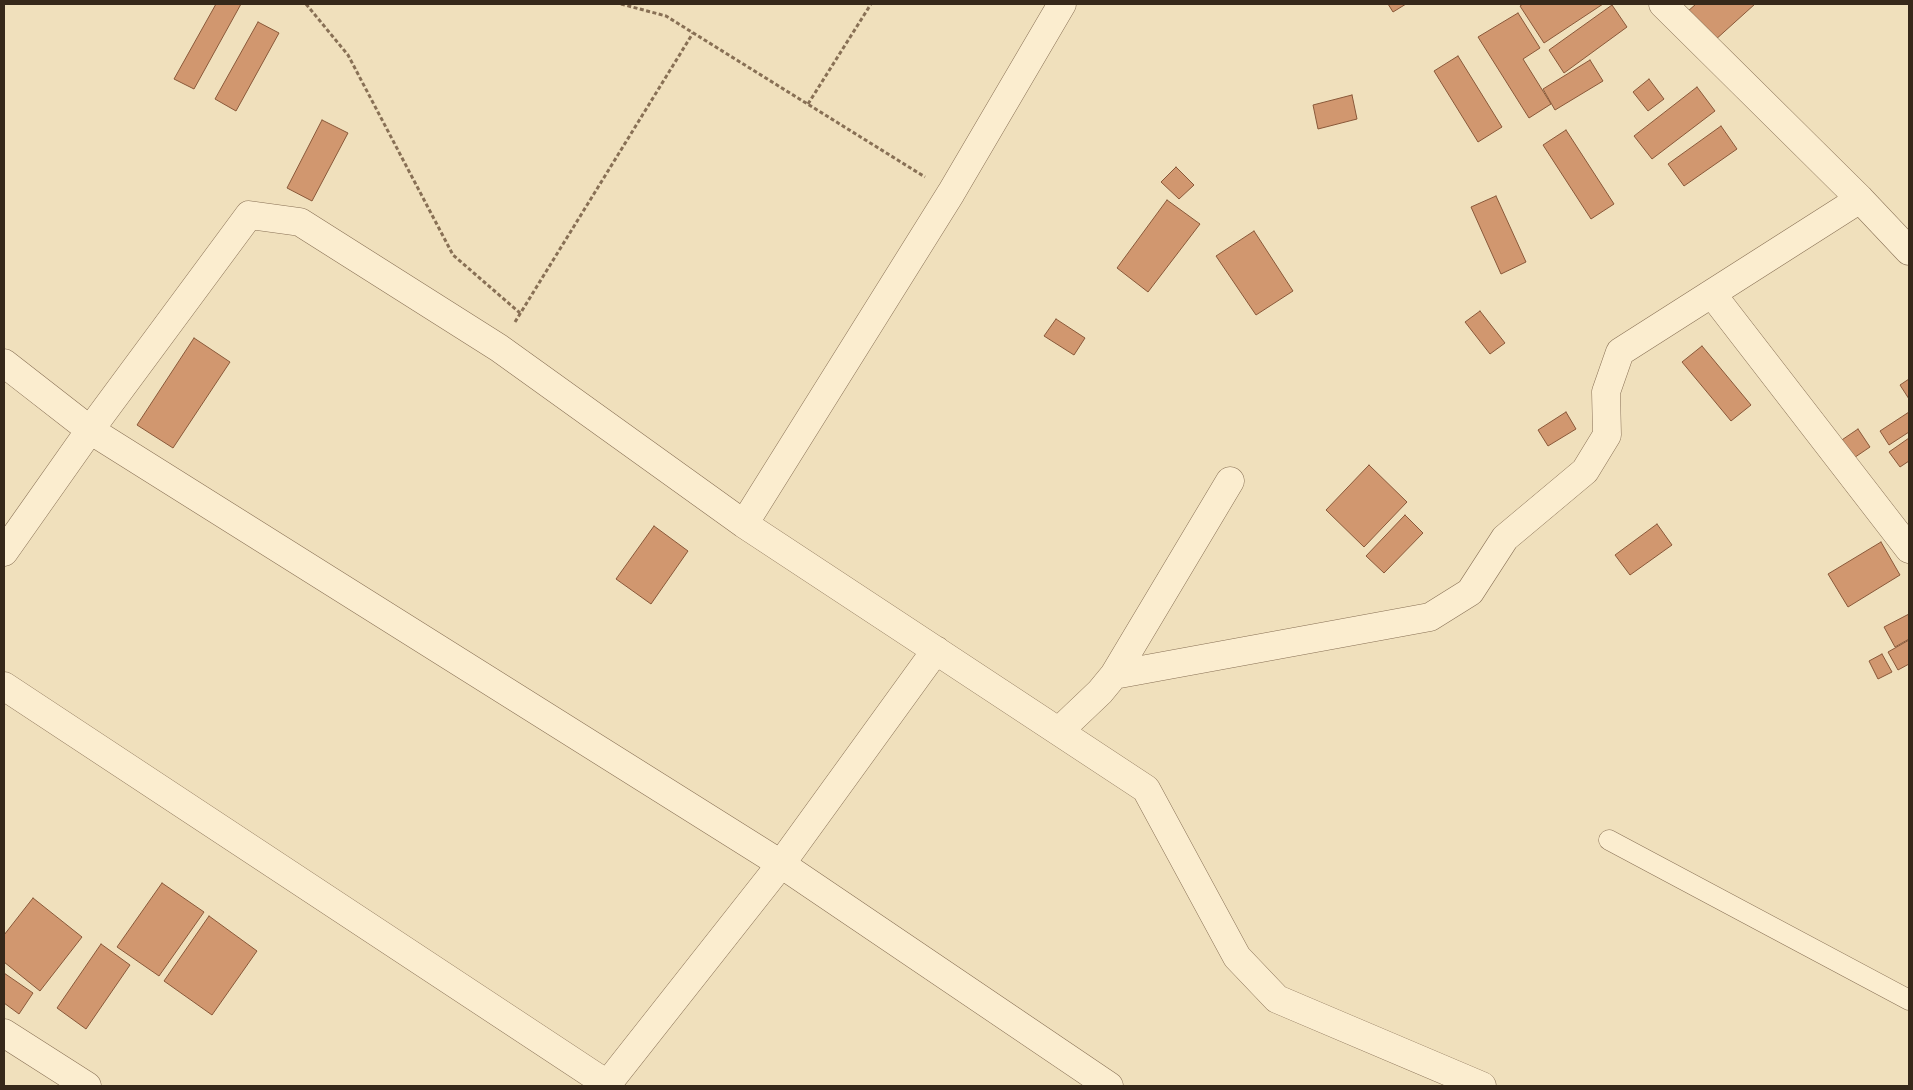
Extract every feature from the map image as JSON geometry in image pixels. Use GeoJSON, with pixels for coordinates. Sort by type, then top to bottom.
{"type":"FeatureCollection","features":[{"type":"Feature","properties":{"kind":"street"},"geometry":{"type":"LineString","coordinates":[[744,524],[951,192],[1062,4]]}},
{"type":"Feature","properties":{"kind":"street"},"geometry":{"type":"LineString","coordinates":[[1663,4],[1860,199],[1909,251]]}},
{"type":"Feature","properties":{"kind":"street"},"geometry":{"type":"LineString","coordinates":[[1114,675],[1430,617],[1470,592],[1505,538],[1585,471],[1607,435],[1606,392],[1620,352],[1860,199]]}},
{"type":"Feature","properties":{"kind":"street"},"geometry":{"type":"LineString","coordinates":[[4,552],[90,430],[249,215],[300,222],[499,348],[744,524],[1146,789],[1237,958],[1277,999],[1482,1086]]}},
{"type":"Feature","properties":{"kind":"street"},"geometry":{"type":"LineString","coordinates":[[1712,294],[1909,549]]}},
{"type":"Feature","properties":{"kind":"street"},"geometry":{"type":"LineString","coordinates":[[4,363],[90,430],[781,864],[1109,1086]]}},
{"type":"Feature","properties":{"kind":"street"},"geometry":{"type":"LineString","coordinates":[[1059,731],[1100,692],[1114,675],[1230,481]]}},
{"type":"Feature","properties":{"kind":"street"},"geometry":{"type":"LineString","coordinates":[[4,686],[608,1086],[781,864],[936,650]]}},
{"type":"Feature","properties":{"kind":"street"},"geometry":{"type":"LineString","coordinates":[[4,1033],[87,1086]]}},
{"type":"Feature","properties":{"kind":"lane"},"geometry":{"type":"LineString","coordinates":[[1608,840],[1909,1000]]}},
{"type":"Feature","properties":{"kind":"path"},"geometry":{"type":"LineString","coordinates":[[306,4],[348,55],[453,254],[520,313]]}},
{"type":"Feature","properties":{"kind":"path"},"geometry":{"type":"LineString","coordinates":[[621,4],[666,16],[951,192]]}},
{"type":"Feature","properties":{"kind":"path"},"geometry":{"type":"LineString","coordinates":[[808,104],[871,4]]}},
{"type":"Feature","properties":{"kind":"path"},"geometry":{"type":"LineString","coordinates":[[499,348],[693,33]]}},
{"type":"Feature","properties":{"kind":"building"},"geometry":{"type":"Polygon","coordinates":[[[216,4],[241,4],[194,89],[174,79],[216,4]]]}},
{"type":"Feature","properties":{"kind":"building"},"geometry":{"type":"Polygon","coordinates":[[[1388,4],[1406,4],[1393,12],[1388,4]]]}},
{"type":"Feature","properties":{"kind":"building"},"geometry":{"type":"Polygon","coordinates":[[[1523,4],[1603,4],[1544,43],[1520,6],[1523,4]]]}},
{"type":"Feature","properties":{"kind":"building"},"geometry":{"type":"Polygon","coordinates":[[[1696,4],[1755,4],[1714,41],[1687,12],[1696,4]]]}},
{"type":"Feature","properties":{"kind":"building"},"geometry":{"type":"Polygon","coordinates":[[[1612,5],[1627,27],[1564,73],[1549,50],[1612,5]]]}},
{"type":"Feature","properties":{"kind":"building"},"geometry":{"type":"Polygon","coordinates":[[[1518,13],[1540,48],[1523,59],[1551,104],[1529,118],[1478,37],[1518,13]]]}},
{"type":"Feature","properties":{"kind":"building"},"geometry":{"type":"Polygon","coordinates":[[[258,22],[279,33],[236,111],[215,99],[258,22]]]}},
{"type":"Feature","properties":{"kind":"building"},"geometry":{"type":"Polygon","coordinates":[[[1458,56],[1502,127],[1478,142],[1434,71],[1458,56]]]}},
{"type":"Feature","properties":{"kind":"building"},"geometry":{"type":"Polygon","coordinates":[[[1590,60],[1603,81],[1555,110],[1543,89],[1590,60]]]}},
{"type":"Feature","properties":{"kind":"building"},"geometry":{"type":"Polygon","coordinates":[[[1649,79],[1664,99],[1648,111],[1633,92],[1649,79]]]}},
{"type":"Feature","properties":{"kind":"building"},"geometry":{"type":"Polygon","coordinates":[[[1697,87],[1715,111],[1652,159],[1634,136],[1697,87]]]}},
{"type":"Feature","properties":{"kind":"building"},"geometry":{"type":"Polygon","coordinates":[[[1352,95],[1357,119],[1318,129],[1313,105],[1352,95]]]}},
{"type":"Feature","properties":{"kind":"building"},"geometry":{"type":"Polygon","coordinates":[[[322,120],[348,133],[312,201],[287,188],[322,120]]]}},
{"type":"Feature","properties":{"kind":"building"},"geometry":{"type":"Polygon","coordinates":[[[1721,126],[1737,149],[1684,186],[1668,164],[1721,126]]]}},
{"type":"Feature","properties":{"kind":"building"},"geometry":{"type":"Polygon","coordinates":[[[1566,130],[1614,204],[1591,219],[1543,145],[1566,130]]]}},
{"type":"Feature","properties":{"kind":"building"},"geometry":{"type":"Polygon","coordinates":[[[1176,167],[1194,185],[1179,199],[1161,182],[1176,167]]]}},
{"type":"Feature","properties":{"kind":"building"},"geometry":{"type":"Polygon","coordinates":[[[1496,196],[1526,262],[1501,274],[1471,207],[1496,196]]]}},
{"type":"Feature","properties":{"kind":"building"},"geometry":{"type":"Polygon","coordinates":[[[1167,200],[1200,224],[1148,292],[1117,268],[1167,200]]]}},
{"type":"Feature","properties":{"kind":"building"},"geometry":{"type":"Polygon","coordinates":[[[1254,231],[1293,291],[1256,315],[1216,256],[1254,231]]]}},
{"type":"Feature","properties":{"kind":"building"},"geometry":{"type":"Polygon","coordinates":[[[1480,311],[1505,343],[1490,354],[1465,322],[1480,311]]]}},
{"type":"Feature","properties":{"kind":"building"},"geometry":{"type":"Polygon","coordinates":[[[1056,319],[1085,338],[1074,355],[1044,336],[1056,319]]]}},
{"type":"Feature","properties":{"kind":"building"},"geometry":{"type":"Polygon","coordinates":[[[194,338],[230,362],[173,448],[137,425],[194,338]]]}},
{"type":"Feature","properties":{"kind":"building"},"geometry":{"type":"Polygon","coordinates":[[[1702,346],[1751,405],[1731,421],[1682,362],[1702,346]]]}},
{"type":"Feature","properties":{"kind":"building"},"geometry":{"type":"Polygon","coordinates":[[[1909,379],[1909,399],[1900,385],[1909,379]]]}},
{"type":"Feature","properties":{"kind":"building"},"geometry":{"type":"Polygon","coordinates":[[[1566,412],[1576,429],[1548,446],[1538,430],[1566,412]]]}},
{"type":"Feature","properties":{"kind":"building"},"geometry":{"type":"Polygon","coordinates":[[[1909,412],[1909,432],[1889,445],[1880,431],[1909,412]]]}},
{"type":"Feature","properties":{"kind":"building"},"geometry":{"type":"Polygon","coordinates":[[[1858,429],[1870,447],[1842,466],[1830,448],[1858,429]]]}},
{"type":"Feature","properties":{"kind":"building"},"geometry":{"type":"Polygon","coordinates":[[[1909,438],[1909,461],[1900,467],[1889,452],[1909,438]]]}},
{"type":"Feature","properties":{"kind":"building"},"geometry":{"type":"Polygon","coordinates":[[[1369,465],[1407,502],[1364,547],[1326,510],[1369,465]]]}},
{"type":"Feature","properties":{"kind":"building"},"geometry":{"type":"Polygon","coordinates":[[[1405,515],[1423,533],[1384,573],[1366,556],[1405,515]]]}},
{"type":"Feature","properties":{"kind":"building"},"geometry":{"type":"Polygon","coordinates":[[[1657,524],[1672,545],[1630,575],[1615,555],[1657,524]]]}},
{"type":"Feature","properties":{"kind":"building"},"geometry":{"type":"Polygon","coordinates":[[[654,526],[688,551],[651,604],[616,579],[654,526]]]}},
{"type":"Feature","properties":{"kind":"building"},"geometry":{"type":"Polygon","coordinates":[[[1881,542],[1900,575],[1848,607],[1828,574],[1881,542]]]}},
{"type":"Feature","properties":{"kind":"building"},"geometry":{"type":"Polygon","coordinates":[[[1909,614],[1909,639],[1895,647],[1884,627],[1909,614]]]}},
{"type":"Feature","properties":{"kind":"building"},"geometry":{"type":"Polygon","coordinates":[[[1909,640],[1909,664],[1898,670],[1888,652],[1909,640]]]}},
{"type":"Feature","properties":{"kind":"building"},"geometry":{"type":"Polygon","coordinates":[[[1882,654],[1892,672],[1878,679],[1869,661],[1882,654]]]}},
{"type":"Feature","properties":{"kind":"building"},"geometry":{"type":"Polygon","coordinates":[[[162,883],[204,912],[159,976],[117,947],[162,883]]]}},
{"type":"Feature","properties":{"kind":"building"},"geometry":{"type":"Polygon","coordinates":[[[33,898],[82,937],[40,991],[4,962],[4,935],[33,898]]]}},
{"type":"Feature","properties":{"kind":"building"},"geometry":{"type":"Polygon","coordinates":[[[209,916],[257,951],[212,1015],[164,981],[209,916]]]}},
{"type":"Feature","properties":{"kind":"building"},"geometry":{"type":"Polygon","coordinates":[[[101,944],[130,965],[86,1029],[57,1008],[101,944]]]}},
{"type":"Feature","properties":{"kind":"building"},"geometry":{"type":"Polygon","coordinates":[[[4,973],[33,993],[19,1014],[4,1003],[4,973]]]}}]}
